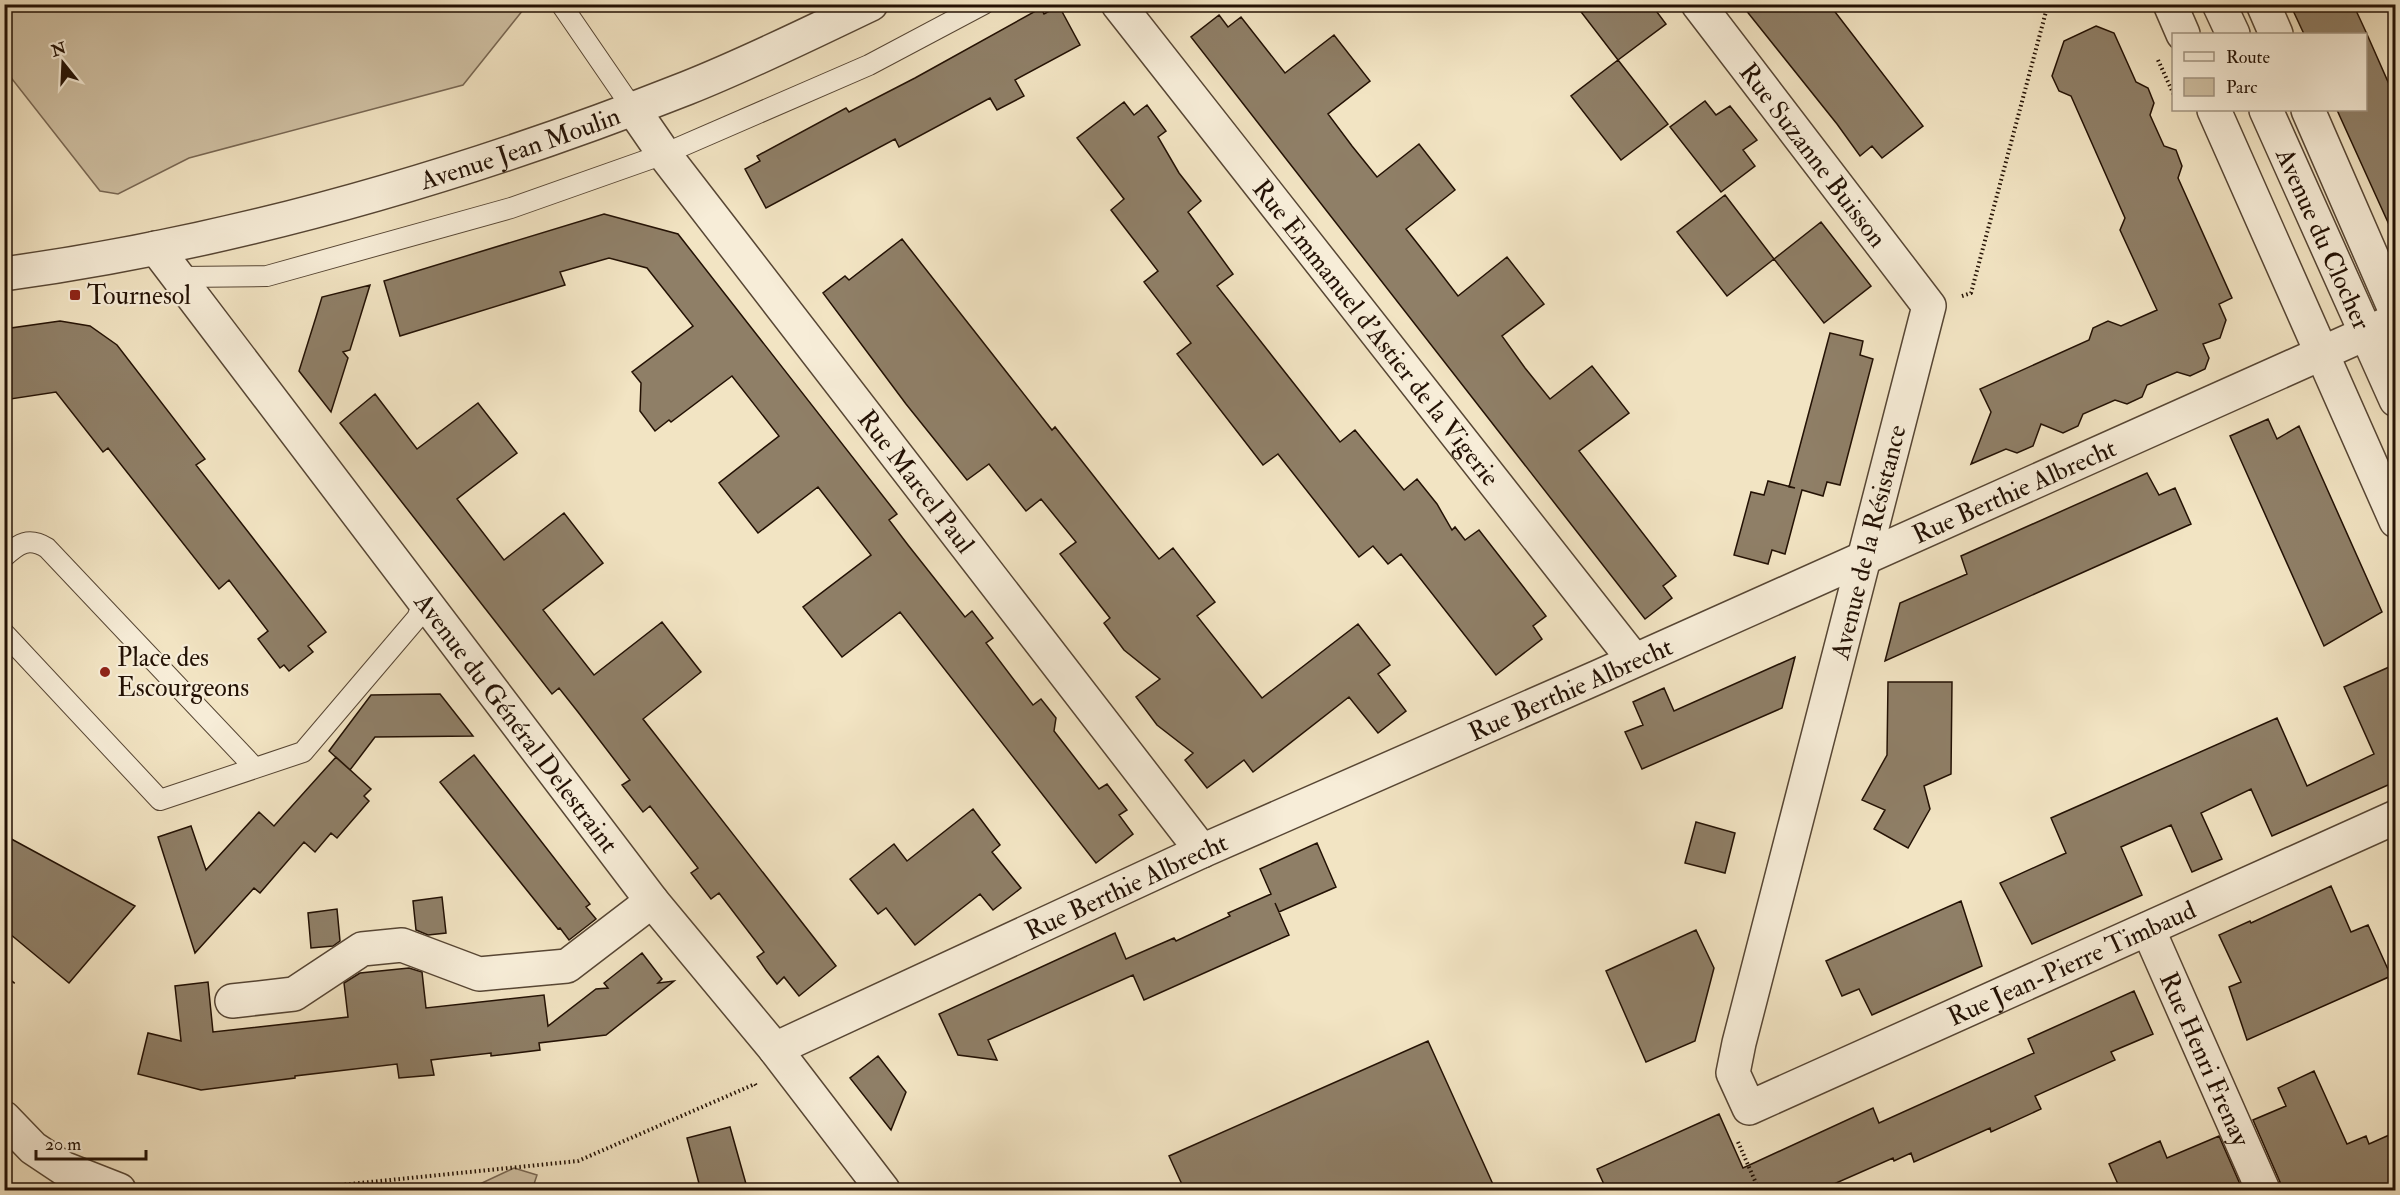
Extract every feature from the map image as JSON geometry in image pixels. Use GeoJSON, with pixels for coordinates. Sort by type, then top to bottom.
{"type":"FeatureCollection","features":[{"type":"Feature","properties":{"kind":"street","name":"Avenue Jean Moulin"},"geometry":{"type":"LineString","coordinates":[[4,274],[59,267],[156,248],[284,219],[410,184],[520,149],[690,87],[871,4]]}},
{"type":"Feature","properties":{"kind":"street","name":"Rue Emmanuel d'Astier de la Vigerie"},"geometry":{"type":"LineString","coordinates":[[1118,4],[1634,660]]}},
{"type":"Feature","properties":{"kind":"street","name":"Rue Suzanne Buisson"},"geometry":{"type":"LineString","coordinates":[[1698,4],[1929,306]]}},
{"type":"Feature","properties":{"kind":"street"},"geometry":{"type":"LineString","coordinates":[[2170,4],[2183,33]]}},
{"type":"Feature","properties":{"kind":"street"},"geometry":{"type":"LineString","coordinates":[[2219,4],[2233,33]]}},
{"type":"Feature","properties":{"kind":"street"},"geometry":{"type":"LineString","coordinates":[[2263,4],[2276,33]]}},
{"type":"Feature","properties":{"kind":"street","name":"Rue Marcel Paul"},"geometry":{"type":"LineString","coordinates":[[633,109],[664,154],[1202,851]]}},
{"type":"Feature","properties":{"kind":"street"},"geometry":{"type":"LineString","coordinates":[[2214,111],[2396,520]]}},
{"type":"Feature","properties":{"kind":"street","name":"Avenue du Clocher"},"geometry":{"type":"LineString","coordinates":[[2266,111],[2396,400]]}},
{"type":"Feature","properties":{"kind":"street"},"geometry":{"type":"LineString","coordinates":[[2308,111],[2396,312]]}},
{"type":"Feature","properties":{"kind":"street","name":"Avenue du Général Delestraint"},"geometry":{"type":"LineString","coordinates":[[156,248],[652,901],[775,1049],[883,1191]]}},
{"type":"Feature","properties":{"kind":"street","name":"Avenue de la Résistance"},"geometry":{"type":"LineString","coordinates":[[1749,1108],[1733,1073],[1739,1043],[1929,306]]}},
{"type":"Feature","properties":{"kind":"street","name":"Rue Berthie Albrecht"},"geometry":{"type":"LineString","coordinates":[[775,1049],[1202,851],[2396,320]]}},
{"type":"Feature","properties":{"kind":"street","name":"Rue Jean-Pierre Timbaud"},"geometry":{"type":"LineString","coordinates":[[1749,1108],[2396,817]]}},
{"type":"Feature","properties":{"kind":"street"},"geometry":{"type":"LineString","coordinates":[[232,1001],[294,994],[362,949],[402,945],[479,974],[567,966],[652,901]]}},
{"type":"Feature","properties":{"kind":"street","name":"Rue Henri Frenay"},"geometry":{"type":"LineString","coordinates":[[2148,929],[2263,1191]]}},
{"type":"Feature","properties":{"kind":"street"},"geometry":{"type":"LineString","coordinates":[[4,1118],[33,1148],[63,1168],[119,1191]]}},
{"type":"Feature","properties":{"kind":"lane"},"geometry":{"type":"LineString","coordinates":[[561,4],[633,109]]}},
{"type":"Feature","properties":{"kind":"lane"},"geometry":{"type":"LineString","coordinates":[[180,277],[267,276],[511,208],[664,154],[869,65],[984,4]]}},
{"type":"Feature","properties":{"kind":"lane"},"geometry":{"type":"LineString","coordinates":[[4,557],[26,542],[38,542],[47,548],[255,768]]}},
{"type":"Feature","properties":{"kind":"lane"},"geometry":{"type":"LineString","coordinates":[[4,633],[160,800],[303,752],[417,618],[424,601]]}},
{"type":"Feature","properties":{"kind":"path"},"geometry":{"type":"LineString","coordinates":[[1929,306],[1971,293],[2048,4]]}},
{"type":"Feature","properties":{"kind":"path"},"geometry":{"type":"LineString","coordinates":[[4,993],[15,980]]}},
{"type":"Feature","properties":{"kind":"path"},"geometry":{"type":"LineString","coordinates":[[291,1191],[578,1161],[755,1084],[762,1092]]}},
{"type":"Feature","properties":{"kind":"green space"},"geometry":{"type":"Polygon","coordinates":[[[5,4],[527,5],[463,85],[189,158],[118,194],[100,191],[5,70],[5,4]]]}},
{"type":"Feature","properties":{"kind":"green space"},"geometry":{"type":"Polygon","coordinates":[[[514,1168],[537,1175],[532,1190],[467,1190],[514,1168]]]}},
{"type":"Feature","properties":{"kind":"building"},"geometry":{"type":"Polygon","coordinates":[[[1575,4],[1651,4],[1666,24],[1618,60],[1575,4]]]}},
{"type":"Feature","properties":{"kind":"building"},"geometry":{"type":"Polygon","coordinates":[[[1741,4],[1829,4],[1923,126],[1882,158],[1872,146],[1860,156],[1741,4]]]}},
{"type":"Feature","properties":{"kind":"building"},"geometry":{"type":"Polygon","coordinates":[[[2290,4],[2353,4],[2366,33],[2304,33],[2290,4]]]}},
{"type":"Feature","properties":{"kind":"building"},"geometry":{"type":"Polygon","coordinates":[[[1059,6],[1080,45],[1015,80],[1024,96],[997,110],[990,98],[899,147],[895,139],[766,208],[745,169],[760,161],[757,156],[846,108],[849,112],[915,78],[1041,8],[1044,14],[1059,6]]]}},
{"type":"Feature","properties":{"kind":"building"},"geometry":{"type":"Polygon","coordinates":[[[1219,15],[1228,27],[1241,17],[1285,73],[1334,35],[1370,81],[1328,114],[1352,146],[1377,177],[1419,144],[1455,190],[1406,229],[1458,296],[1507,257],[1544,304],[1502,336],[1525,368],[1550,399],[1592,366],[1629,413],[1579,451],[1676,576],[1663,586],[1672,598],[1645,619],[1191,37],[1219,15]]]}},
{"type":"Feature","properties":{"kind":"building"},"geometry":{"type":"Polygon","coordinates":[[[2096,26],[2114,33],[2136,82],[2148,88],[2154,103],[2150,115],[2164,146],[2176,150],[2182,166],[2178,178],[2232,298],[2219,304],[2226,320],[2220,338],[2203,344],[2209,358],[2205,369],[2190,376],[2177,372],[2147,385],[2142,397],[2127,404],[2115,400],[2083,414],[2078,426],[2063,433],[2041,424],[2033,446],[2017,453],[2006,449],[1971,464],[1991,412],[1980,389],[2089,340],[2093,328],[2108,321],[2121,326],[2157,310],[2120,230],[2125,218],[2071,96],[2059,91],[2052,76],[2064,41],[2096,26]]]}},
{"type":"Feature","properties":{"kind":"building"},"geometry":{"type":"Polygon","coordinates":[[[2367,34],[2396,100],[2396,240],[2337,111],[2367,111],[2367,34]]]}},
{"type":"Feature","properties":{"kind":"building"},"geometry":{"type":"Polygon","coordinates":[[[1618,60],[1668,124],[1621,160],[1571,96],[1618,60]]]}},
{"type":"Feature","properties":{"kind":"building"},"geometry":{"type":"Polygon","coordinates":[[[1705,101],[1716,115],[1730,106],[1757,140],[1743,150],[1755,166],[1721,192],[1670,127],[1705,101]]]}},
{"type":"Feature","properties":{"kind":"building"},"geometry":{"type":"Polygon","coordinates":[[[1124,102],[1134,115],[1147,105],[1166,131],[1158,137],[1179,173],[1201,201],[1188,212],[1233,274],[1217,286],[1340,442],[1355,430],[1404,490],[1417,479],[1437,504],[1452,530],[1455,527],[1465,540],[1479,530],[1546,616],[1533,626],[1542,639],[1496,675],[1401,554],[1388,564],[1373,546],[1359,557],[1278,454],[1263,465],[1177,354],[1191,343],[1144,282],[1158,271],[1111,210],[1124,199],[1077,138],[1124,102]]]}},
{"type":"Feature","properties":{"kind":"building"},"geometry":{"type":"Polygon","coordinates":[[[1725,195],[1774,259],[1727,296],[1677,232],[1725,195]]]}},
{"type":"Feature","properties":{"kind":"building"},"geometry":{"type":"Polygon","coordinates":[[[604,214],[678,234],[897,514],[889,520],[908,545],[965,617],[972,611],[993,638],[986,643],[1033,705],[1041,699],[1056,718],[1054,731],[1099,789],[1107,784],[1127,810],[1119,815],[1133,834],[1096,863],[900,612],[842,657],[803,607],[871,555],[818,487],[758,533],[719,483],[779,436],[732,376],[671,422],[669,420],[655,431],[640,411],[641,383],[632,372],[693,326],[647,268],[609,258],[560,272],[565,285],[400,336],[384,281],[604,214]]]}},
{"type":"Feature","properties":{"kind":"building"},"geometry":{"type":"Polygon","coordinates":[[[1821,222],[1871,286],[1824,323],[1774,259],[1821,222]]]}},
{"type":"Feature","properties":{"kind":"building"},"geometry":{"type":"Polygon","coordinates":[[[902,239],[1052,430],[1055,427],[1159,559],[1173,548],[1215,602],[1197,616],[1262,698],[1358,624],[1390,665],[1378,674],[1406,711],[1378,733],[1349,697],[1253,772],[1244,760],[1207,788],[1185,760],[1193,753],[1157,725],[1136,697],[1160,679],[1124,650],[1104,623],[1110,618],[1060,554],[1076,542],[1041,499],[1026,511],[989,464],[967,480],[906,404],[823,293],[845,276],[849,280],[902,239]]]}},
{"type":"Feature","properties":{"kind":"building"},"geometry":{"type":"Polygon","coordinates":[[[370,285],[350,350],[343,352],[348,358],[331,412],[299,371],[322,297],[370,285]]]}},
{"type":"Feature","properties":{"kind":"building"},"geometry":{"type":"Polygon","coordinates":[[[60,321],[90,326],[117,345],[205,459],[196,465],[326,632],[308,646],[313,652],[289,671],[284,665],[280,668],[258,639],[268,631],[229,580],[219,589],[108,448],[103,452],[56,392],[4,400],[4,329],[60,321]]]}},
{"type":"Feature","properties":{"kind":"building"},"geometry":{"type":"Polygon","coordinates":[[[1830,333],[1863,341],[1860,355],[1873,359],[1840,485],[1827,482],[1823,496],[1802,490],[1785,554],[1772,550],[1768,564],[1734,555],[1751,492],[1764,495],[1768,481],[1789,486],[1830,333]]]}},
{"type":"Feature","properties":{"kind":"building"},"geometry":{"type":"Polygon","coordinates":[[[375,394],[417,449],[478,403],[517,453],[457,499],[504,560],[564,513],[603,563],[543,610],[594,675],[662,622],[701,672],[643,719],[836,966],[799,996],[784,977],[777,984],[757,957],[764,952],[719,893],[711,899],[691,873],[698,868],[650,806],[643,812],[622,785],[630,780],[578,712],[559,688],[552,694],[340,423],[375,394]]]}},
{"type":"Feature","properties":{"kind":"building"},"geometry":{"type":"Polygon","coordinates":[[[2268,419],[2277,439],[2299,426],[2382,612],[2324,646],[2230,436],[2268,419]]]}},
{"type":"Feature","properties":{"kind":"building"},"geometry":{"type":"Polygon","coordinates":[[[2147,473],[2159,495],[2175,488],[2191,524],[1885,661],[1900,603],[1967,574],[1961,556],[2147,473]]]}},
{"type":"Feature","properties":{"kind":"building"},"geometry":{"type":"Polygon","coordinates":[[[1795,657],[1782,708],[1642,769],[1625,732],[1643,725],[1633,702],[1664,688],[1674,711],[1795,657]]]}},
{"type":"Feature","properties":{"kind":"building"},"geometry":{"type":"Polygon","coordinates":[[[2396,664],[2396,799],[2388,785],[2272,836],[2251,789],[2201,813],[2222,859],[2192,872],[2171,825],[2121,847],[2142,895],[2032,944],[2000,883],[2066,853],[2051,818],[2277,718],[2307,786],[2374,754],[2344,687],[2396,664]]]}},
{"type":"Feature","properties":{"kind":"building"},"geometry":{"type":"Polygon","coordinates":[[[1888,682],[1952,682],[1951,774],[1924,786],[1930,809],[1908,848],[1874,829],[1885,810],[1862,800],[1887,755],[1888,682]]]}},
{"type":"Feature","properties":{"kind":"building"},"geometry":{"type":"Polygon","coordinates":[[[440,694],[473,736],[375,737],[350,770],[329,751],[371,695],[440,694]]]}},
{"type":"Feature","properties":{"kind":"building"},"geometry":{"type":"Polygon","coordinates":[[[474,755],[590,904],[586,907],[596,919],[569,940],[440,782],[474,755]]]}},
{"type":"Feature","properties":{"kind":"building"},"geometry":{"type":"Polygon","coordinates":[[[336,757],[371,789],[364,796],[369,801],[337,838],[331,833],[315,852],[304,842],[260,893],[254,888],[195,953],[158,837],[191,826],[206,870],[259,812],[274,826],[336,757]]]}},
{"type":"Feature","properties":{"kind":"building"},"geometry":{"type":"Polygon","coordinates":[[[973,809],[1000,845],[992,852],[1021,888],[993,910],[980,894],[915,945],[886,908],[878,914],[850,879],[894,844],[907,861],[973,809]]]}},
{"type":"Feature","properties":{"kind":"building"},"geometry":{"type":"Polygon","coordinates":[[[1696,822],[1735,833],[1725,873],[1685,863],[1696,822]]]}},
{"type":"Feature","properties":{"kind":"building"},"geometry":{"type":"Polygon","coordinates":[[[4,835],[135,906],[69,983],[4,929],[4,835]]]}},
{"type":"Feature","properties":{"kind":"building"},"geometry":{"type":"Polygon","coordinates":[[[1317,843],[1336,887],[1279,912],[1275,903],[1289,935],[1144,1000],[1133,975],[988,1040],[997,1060],[958,1055],[939,1014],[1115,933],[1126,959],[1174,938],[1176,941],[1230,916],[1228,913],[1271,894],[1260,869],[1317,843]]]}},
{"type":"Feature","properties":{"kind":"building"},"geometry":{"type":"Polygon","coordinates":[[[2331,886],[2351,932],[2368,925],[2391,976],[2247,1040],[2229,987],[2241,982],[2219,935],[2250,921],[2251,923],[2331,886]]]}},
{"type":"Feature","properties":{"kind":"building"},"geometry":{"type":"Polygon","coordinates":[[[442,897],[446,933],[428,935],[416,930],[413,901],[442,897]]]}},
{"type":"Feature","properties":{"kind":"building"},"geometry":{"type":"Polygon","coordinates":[[[1961,901],[1982,966],[1872,1015],[1859,989],[1842,996],[1826,961],[1961,901]]]}},
{"type":"Feature","properties":{"kind":"building"},"geometry":{"type":"Polygon","coordinates":[[[337,909],[340,941],[333,946],[311,948],[308,913],[337,909]]]}},
{"type":"Feature","properties":{"kind":"building"},"geometry":{"type":"Polygon","coordinates":[[[1696,930],[1714,968],[1695,1041],[1646,1062],[1606,971],[1696,930]]]}},
{"type":"Feature","properties":{"kind":"building"},"geometry":{"type":"Polygon","coordinates":[[[642,953],[662,979],[658,983],[674,981],[606,1035],[539,1043],[540,1050],[431,1060],[434,1075],[399,1078],[397,1064],[201,1090],[138,1074],[148,1033],[181,1041],[175,986],[208,982],[213,1032],[348,1017],[344,983],[360,973],[409,968],[422,972],[426,1008],[544,995],[548,1026],[596,989],[608,988],[604,983],[642,953]]]}},
{"type":"Feature","properties":{"kind":"building"},"geometry":{"type":"Polygon","coordinates":[[[2134,991],[2153,1034],[2111,1052],[2115,1060],[2035,1096],[2041,1109],[1991,1132],[1990,1128],[1914,1162],[1911,1153],[1894,1161],[1893,1158],[1818,1191],[1607,1191],[1597,1169],[1719,1114],[1743,1168],[1873,1108],[1879,1123],[2034,1053],[2028,1039],[2134,991]]]}},
{"type":"Feature","properties":{"kind":"building"},"geometry":{"type":"Polygon","coordinates":[[[1428,1041],[1496,1191],[1185,1191],[1169,1156],[1428,1041]]]}},
{"type":"Feature","properties":{"kind":"building"},"geometry":{"type":"Polygon","coordinates":[[[878,1056],[906,1092],[891,1130],[850,1078],[878,1056]]]}},
{"type":"Feature","properties":{"kind":"building"},"geometry":{"type":"Polygon","coordinates":[[[2314,1071],[2347,1144],[2366,1136],[2369,1144],[2396,1132],[2396,1191],[2281,1191],[2280,1182],[2253,1120],[2286,1106],[2278,1088],[2314,1071]]]}},
{"type":"Feature","properties":{"kind":"building"},"geometry":{"type":"Polygon","coordinates":[[[730,1127],[748,1191],[701,1191],[687,1138],[730,1127]]]}},
{"type":"Feature","properties":{"kind":"building"},"geometry":{"type":"Polygon","coordinates":[[[2219,1136],[2243,1191],[2121,1191],[2109,1164],[2160,1141],[2167,1158],[2219,1136]]]}},
{"type":"Feature","properties":{"kind":"place","name":"Tournesol"},"geometry":{"type":"Point","coordinates":[75,295]}},
{"type":"Feature","properties":{"kind":"place","name":"Place des Escourgeons"},"geometry":{"type":"Point","coordinates":[105,672]}}]}
